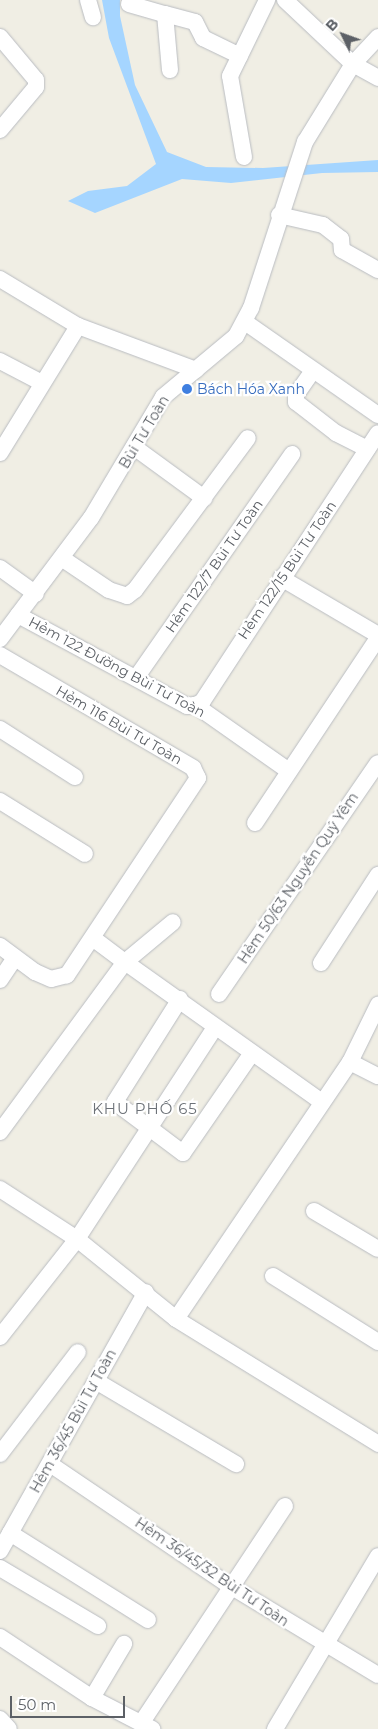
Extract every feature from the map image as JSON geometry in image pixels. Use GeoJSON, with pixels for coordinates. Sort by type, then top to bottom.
{"type":"FeatureCollection","features":[{"type":"Feature","properties":{"kind":"street"},"geometry":{"type":"LineString","coordinates":[[88,0],[93,17]]}},
{"type":"Feature","properties":{"kind":"street"},"geometry":{"type":"LineString","coordinates":[[244,157],[230,76],[267,0]]}},
{"type":"Feature","properties":{"kind":"street"},"geometry":{"type":"LineString","coordinates":[[285,0],[353,64],[378,78]]}},
{"type":"Feature","properties":{"kind":"street"},"geometry":{"type":"LineString","coordinates":[[129,4],[195,22],[203,38],[240,56]]}},
{"type":"Feature","properties":{"kind":"street"},"geometry":{"type":"LineString","coordinates":[[165,14],[170,70]]}},
{"type":"Feature","properties":{"kind":"street"},"geometry":{"type":"LineString","coordinates":[[0,37],[36,80],[36,87],[0,130]]}},
{"type":"Feature","properties":{"kind":"street","name":"Bùi Tư Toàn"},"geometry":{"type":"LineString","coordinates":[[0,638],[63,560],[134,448],[163,397],[225,349],[245,322],[298,158],[353,64],[378,38]]}},
{"type":"Feature","properties":{"kind":"street"},"geometry":{"type":"LineString","coordinates":[[281,211],[323,225],[341,239],[342,250],[378,270]]}},
{"type":"Feature","properties":{"kind":"street"},"geometry":{"type":"LineString","coordinates":[[2,283],[78,326],[90,327],[196,370]]}},
{"type":"Feature","properties":{"kind":"street"},"geometry":{"type":"LineString","coordinates":[[245,322],[312,372],[378,416]]}},
{"type":"Feature","properties":{"kind":"street"},"geometry":{"type":"LineString","coordinates":[[0,453],[78,326]]}},
{"type":"Feature","properties":{"kind":"street"},"geometry":{"type":"LineString","coordinates":[[0,361],[42,383]]}},
{"type":"Feature","properties":{"kind":"street"},"geometry":{"type":"LineString","coordinates":[[312,372],[296,395],[296,402],[336,433],[368,449]]}},
{"type":"Feature","properties":{"kind":"street","name":"Hẻm 122/15 Bùi Tư Toàn"},"geometry":{"type":"LineString","coordinates":[[195,704],[202,702],[281,578],[378,433]]}},
{"type":"Feature","properties":{"kind":"street"},"geometry":{"type":"LineString","coordinates":[[63,560],[118,594],[127,596],[135,590],[248,438]]}},
{"type":"Feature","properties":{"kind":"street"},"geometry":{"type":"LineString","coordinates":[[134,448],[204,498]]}},
{"type":"Feature","properties":{"kind":"street","name":"Hẻm 122/7 Bùi Tư Toàn"},"geometry":{"type":"LineString","coordinates":[[136,678],[292,454]]}},
{"type":"Feature","properties":{"kind":"street"},"geometry":{"type":"LineString","coordinates":[[0,568],[36,594]]}},
{"type":"Feature","properties":{"kind":"street"},"geometry":{"type":"LineString","coordinates":[[255,823],[378,636],[281,578]]}},
{"type":"Feature","properties":{"kind":"street","name":"Hẻm 122 Đường Bùi Tư Toàn"},"geometry":{"type":"LineString","coordinates":[[18,615],[187,706],[195,704],[289,771]]}},
{"type":"Feature","properties":{"kind":"street","name":"Hẻm 116 Bùi Tư Toàn"},"geometry":{"type":"LineString","coordinates":[[0,655],[193,768],[198,778],[94,938]]}},
{"type":"Feature","properties":{"kind":"street"},"geometry":{"type":"LineString","coordinates":[[0,730],[75,777]]}},
{"type":"Feature","properties":{"kind":"street","name":"Hẻm 50/63 Nguyễn Quý Yêm"},"geometry":{"type":"LineString","coordinates":[[219,994],[378,763]]}},
{"type":"Feature","properties":{"kind":"street"},"geometry":{"type":"LineString","coordinates":[[0,801],[86,854]]}},
{"type":"Feature","properties":{"kind":"street"},"geometry":{"type":"LineString","coordinates":[[321,963],[378,875]]}},
{"type":"Feature","properties":{"kind":"street"},"geometry":{"type":"LineString","coordinates":[[0,1132],[125,962],[173,922]]}},
{"type":"Feature","properties":{"kind":"street"},"geometry":{"type":"LineString","coordinates":[[0,946],[35,972],[58,978],[67,974],[94,938],[125,962],[180,999],[215,1028],[322,1102]]}},
{"type":"Feature","properties":{"kind":"street"},"geometry":{"type":"LineString","coordinates":[[0,980],[15,958]]}},
{"type":"Feature","properties":{"kind":"street"},"geometry":{"type":"LineString","coordinates":[[180,999],[115,1102],[149,1128],[183,1153],[252,1053]]}},
{"type":"Feature","properties":{"kind":"street"},"geometry":{"type":"LineString","coordinates":[[176,1319],[350,1062],[378,1005]]}},
{"type":"Feature","properties":{"kind":"street"},"geometry":{"type":"LineString","coordinates":[[0,1337],[77,1239],[215,1028]]}},
{"type":"Feature","properties":{"kind":"street"},"geometry":{"type":"LineString","coordinates":[[350,1062],[378,1076]]}},
{"type":"Feature","properties":{"kind":"street"},"geometry":{"type":"LineString","coordinates":[[2,1194],[77,1239],[146,1292],[176,1319],[378,1444]]}},
{"type":"Feature","properties":{"kind":"street"},"geometry":{"type":"LineString","coordinates":[[314,1211],[378,1249]]}},
{"type":"Feature","properties":{"kind":"street"},"geometry":{"type":"LineString","coordinates":[[273,1276],[378,1342]]}},
{"type":"Feature","properties":{"kind":"street","name":"Hẻm 36/45 Bùi Tư Toàn"},"geometry":{"type":"LineString","coordinates":[[0,1551],[146,1292]]}},
{"type":"Feature","properties":{"kind":"street"},"geometry":{"type":"LineString","coordinates":[[0,1454],[78,1352]]}},
{"type":"Feature","properties":{"kind":"street"},"geometry":{"type":"LineString","coordinates":[[96,1381],[236,1464]]}},
{"type":"Feature","properties":{"kind":"street","name":"Hẻm 36/45/32 Bùi Tư Toàn"},"geometry":{"type":"LineString","coordinates":[[50,1464],[232,1587],[323,1644],[377,1673]]}},
{"type":"Feature","properties":{"kind":"street"},"geometry":{"type":"LineString","coordinates":[[0,1637],[92,1698],[147,1726],[232,1587],[285,1506]]}},
{"type":"Feature","properties":{"kind":"street"},"geometry":{"type":"LineString","coordinates":[[10,1533],[148,1620]]}},
{"type":"Feature","properties":{"kind":"street"},"geometry":{"type":"LineString","coordinates":[[275,1729],[323,1644],[378,1556]]}},
{"type":"Feature","properties":{"kind":"street"},"geometry":{"type":"LineString","coordinates":[[0,1568],[98,1626]]}},
{"type":"Feature","properties":{"kind":"street"},"geometry":{"type":"LineString","coordinates":[[92,1698],[124,1644]]}},
{"type":"Feature","properties":{"kind":"street"},"geometry":{"type":"LineString","coordinates":[[0,1719],[9,1729]]}},
{"type":"Feature","properties":{"kind":"water"},"geometry":{"type":"Polygon","coordinates":[[[102,0],[120,0],[120,16],[135,85],[167,152],[206,167],[263,168],[378,160],[378,172],[322,173],[231,183],[182,179],[95,213],[68,201],[88,191],[127,186],[156,164],[109,38],[102,0]]]}},
{"type":"Feature","properties":{"kind":"place","name":"Bách Hóa Xanh"},"geometry":{"type":"Point","coordinates":[187,389]}},
{"type":"Feature","properties":{"kind":"district","name":"KHU PHỐ 65"},"geometry":{"type":"Point","coordinates":[145,1109]}}]}
